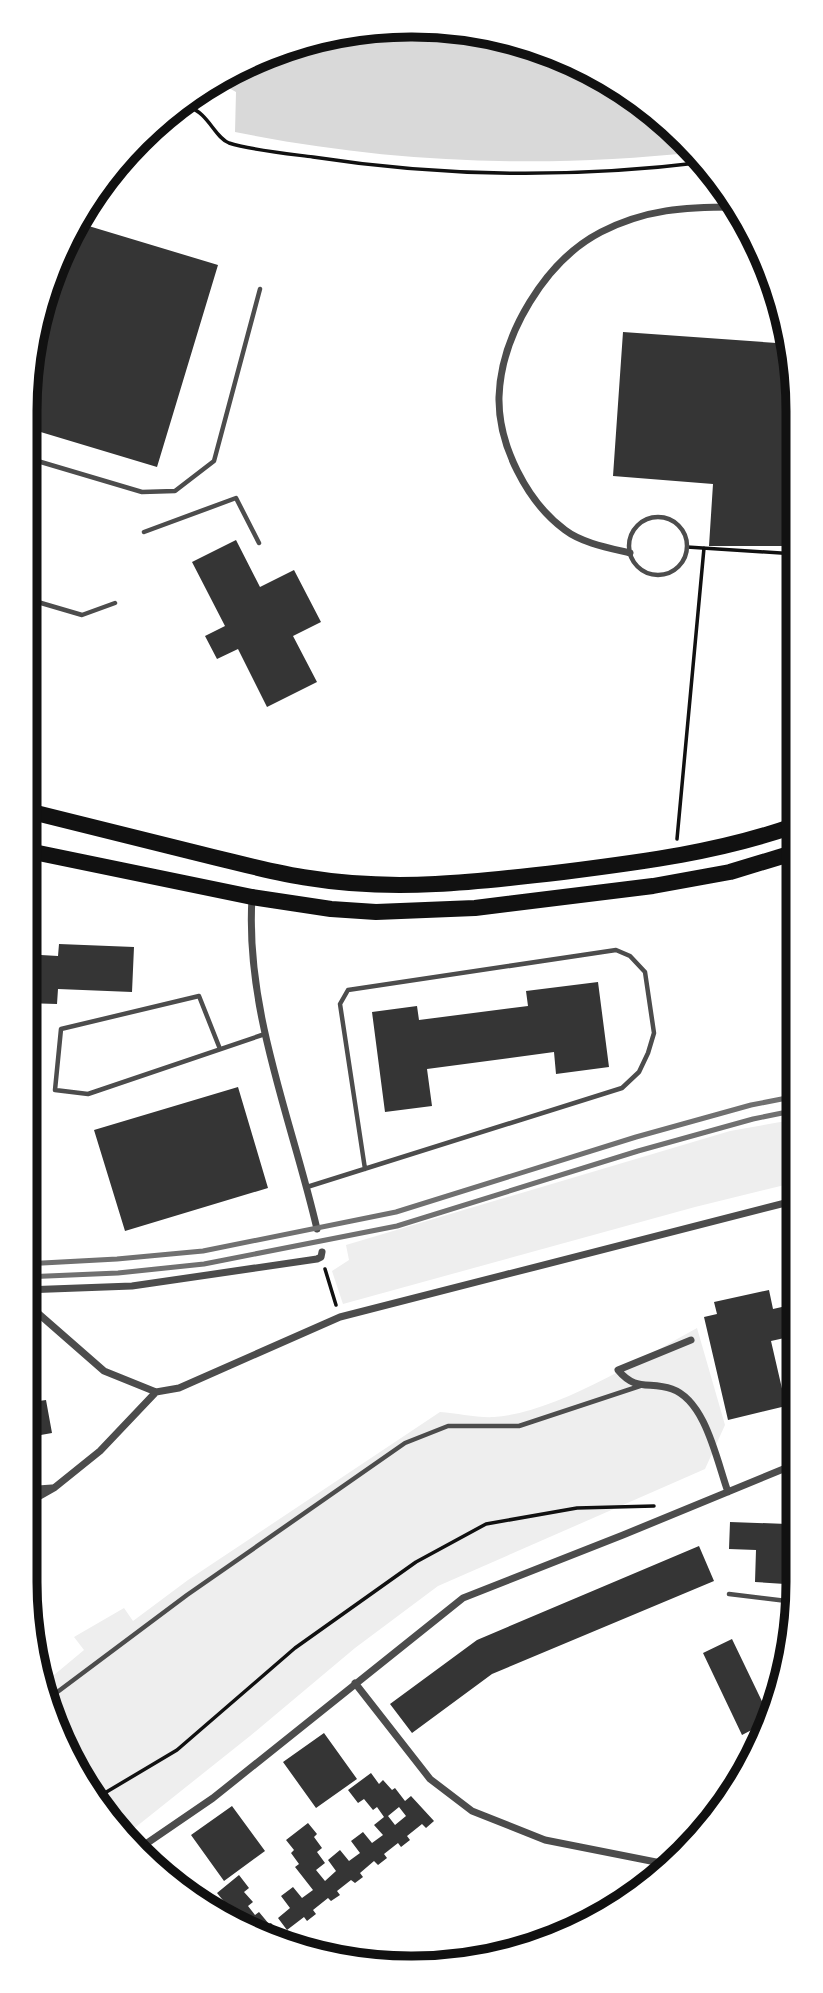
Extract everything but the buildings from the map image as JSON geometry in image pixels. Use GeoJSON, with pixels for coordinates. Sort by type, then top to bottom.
{"type":"FeatureCollection","features":[{"type":"Feature","properties":{"kind":"highway"},"geometry":{"type":"LineString","coordinates":[[37,813],[274,872],[344,883],[417,885],[456,884],[676,856],[738,843],[786,828]]}},
{"type":"Feature","properties":{"kind":"highway"},"geometry":{"type":"LineString","coordinates":[[37,853],[252,897],[353,911],[475,908],[690,880],[730,872],[786,855]]}},
{"type":"Feature","properties":{"kind":"street"},"geometry":{"type":"LineString","coordinates":[[630,553],[602,546],[567,532],[541,509],[520,478],[505,433],[499,399],[504,361],[528,303],[563,260],[599,233],[644,213],[699,207],[726,208]]}},
{"type":"Feature","properties":{"kind":"street"},"geometry":{"type":"LineString","coordinates":[[252,897],[252,953],[265,1034],[317,1228]]}},
{"type":"Feature","properties":{"kind":"street"},"geometry":{"type":"LineString","coordinates":[[37,1312],[104,1371],[156,1392],[179,1388],[340,1317],[786,1203]]}},
{"type":"Feature","properties":{"kind":"street"},"geometry":{"type":"LineString","coordinates":[[37,1290],[132,1286],[322,1254]]}},
{"type":"Feature","properties":{"kind":"street"},"geometry":{"type":"LineString","coordinates":[[691,1340],[618,1370],[628,1381],[673,1390],[693,1403],[707,1430],[728,1492]]}},
{"type":"Feature","properties":{"kind":"street"},"geometry":{"type":"LineString","coordinates":[[37,1498],[54,1488],[100,1451],[156,1392]]}},
{"type":"Feature","properties":{"kind":"street"},"geometry":{"type":"LineString","coordinates":[[145,1844],[213,1798],[463,1598],[786,1468]]}},
{"type":"Feature","properties":{"kind":"street"},"geometry":{"type":"LineString","coordinates":[[37,1489],[54,1488]]}},
{"type":"Feature","properties":{"kind":"street"},"geometry":{"type":"LineString","coordinates":[[355,1684],[429,1779],[472,1811],[545,1840],[659,1863]]}},
{"type":"Feature","properties":{"kind":"lane"},"geometry":{"type":"LineString","coordinates":[[37,461],[142,492],[175,491],[214,461],[260,289]]}},
{"type":"Feature","properties":{"kind":"lane"},"geometry":{"type":"LineString","coordinates":[[144,532],[236,498],[259,543]]}},
{"type":"Feature","properties":{"kind":"lane"},"geometry":{"type":"LineString","coordinates":[[660,516],[680,526],[687,547],[682,563],[663,575],[652,575],[634,562],[629,541],[637,525],[660,516]]}},
{"type":"Feature","properties":{"kind":"lane"},"geometry":{"type":"LineString","coordinates":[[37,602],[82,615],[115,603]]}},
{"type":"Feature","properties":{"kind":"lane"},"geometry":{"type":"LineString","coordinates":[[307,1187],[365,1169],[622,1088],[639,1072],[648,1054],[654,1032],[645,972],[630,956],[616,950],[348,990],[340,1004],[365,1169]]}},
{"type":"Feature","properties":{"kind":"lane"},"geometry":{"type":"LineString","coordinates":[[220,1049],[199,996],[73,1026],[61,1029],[55,1090],[88,1094],[265,1034]]}},
{"type":"Feature","properties":{"kind":"lane"},"geometry":{"type":"LineString","coordinates":[[55,1694],[187,1595],[405,1443],[448,1426],[519,1426],[642,1385]]}},
{"type":"Feature","properties":{"kind":"lane"},"geometry":{"type":"LineString","coordinates":[[729,1594],[785,1601]]}},
{"type":"Feature","properties":{"kind":"path"},"geometry":{"type":"LineString","coordinates":[[192,108],[199,110],[227,142],[349,162],[511,173],[610,170],[692,163]]}},
{"type":"Feature","properties":{"kind":"path"},"geometry":{"type":"LineString","coordinates":[[687,547],[786,553]]}},
{"type":"Feature","properties":{"kind":"path"},"geometry":{"type":"LineString","coordinates":[[676,856],[704,548]]}},
{"type":"Feature","properties":{"kind":"path"},"geometry":{"type":"LineString","coordinates":[[322,1254],[340,1317]]}},
{"type":"Feature","properties":{"kind":"path"},"geometry":{"type":"LineString","coordinates":[[103,1794],[177,1750],[295,1648],[416,1562],[486,1524],[577,1508],[657,1506]]}},
{"type":"Feature","properties":{"kind":"shaded area"},"geometry":{"type":"Polygon","coordinates":[[[412,37],[460,40],[532,57],[577,75],[640,114],[682,153],[523,161],[465,160],[350,151],[235,132],[236,92],[226,86],[268,65],[338,44],[412,37]]]}},
{"type":"Feature","properties":{"kind":"shaded area"},"geometry":{"type":"Polygon","coordinates":[[[786,1121],[786,1185],[695,1207],[343,1304],[332,1271],[349,1260],[346,1245],[730,1131],[786,1121]]]}},
{"type":"Feature","properties":{"kind":"shaded area"},"geometry":{"type":"Polygon","coordinates":[[[697,1328],[725,1425],[705,1469],[438,1586],[355,1648],[250,1736],[130,1829],[100,1790],[75,1747],[50,1678],[84,1650],[74,1637],[124,1608],[133,1621],[188,1580],[440,1412],[481,1417],[518,1413],[571,1395],[697,1328]]]}},
{"type":"Feature","properties":{"kind":"railway"},"geometry":{"type":"LineString","coordinates":[[37,1263],[203,1251],[396,1212],[636,1137],[751,1105],[786,1098]]}},
{"type":"Feature","properties":{"kind":"railway"},"geometry":{"type":"LineString","coordinates":[[37,1276],[118,1273],[204,1264],[397,1226],[638,1151],[786,1112]]}}]}
